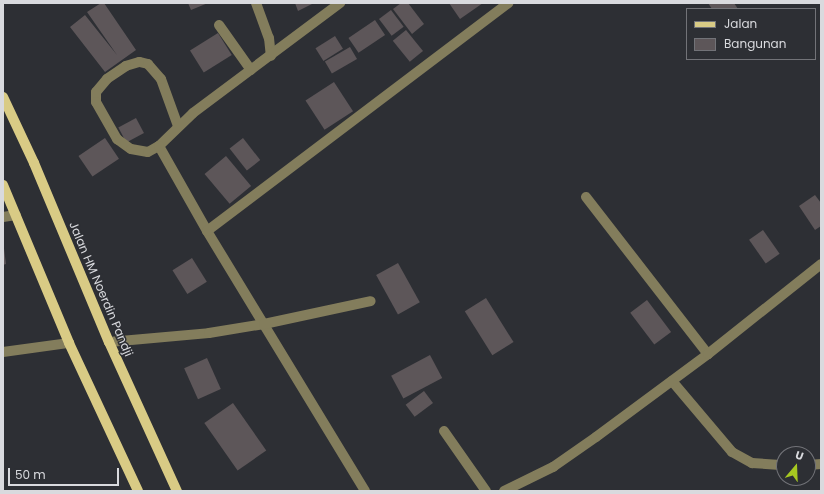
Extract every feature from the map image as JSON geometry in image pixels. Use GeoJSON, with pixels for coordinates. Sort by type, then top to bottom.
{"type":"FeatureCollection","features":[{"type":"Feature","properties":{"kind":"main road","name":"Jalan HM Noerdin Pandji"},"geometry":{"type":"LineString","coordinates":[[3,97],[34,163],[108,342],[177,491]]}},
{"type":"Feature","properties":{"kind":"main road"},"geometry":{"type":"LineString","coordinates":[[3,185],[69,343],[138,491]]}},
{"type":"Feature","properties":{"kind":"street"},"geometry":{"type":"LineString","coordinates":[[256,3],[269,38],[271,56]]}},
{"type":"Feature","properties":{"kind":"street"},"geometry":{"type":"LineString","coordinates":[[178,126],[161,80],[148,64],[139,62],[126,66],[99,87],[96,102],[116,139],[131,149],[142,152],[159,146],[178,126],[340,3]]}},
{"type":"Feature","properties":{"kind":"street"},"geometry":{"type":"LineString","coordinates":[[207,231],[509,3]]}},
{"type":"Feature","properties":{"kind":"street"},"geometry":{"type":"LineString","coordinates":[[220,25],[251,70]]}},
{"type":"Feature","properties":{"kind":"street"},"geometry":{"type":"LineString","coordinates":[[159,146],[207,231],[366,491]]}},
{"type":"Feature","properties":{"kind":"street"},"geometry":{"type":"LineString","coordinates":[[586,197],[708,354]]}},
{"type":"Feature","properties":{"kind":"street"},"geometry":{"type":"LineString","coordinates":[[3,217],[16,215]]}},
{"type":"Feature","properties":{"kind":"street"},"geometry":{"type":"LineString","coordinates":[[504,491],[553,468],[708,354],[821,264]]}},
{"type":"Feature","properties":{"kind":"street"},"geometry":{"type":"LineString","coordinates":[[108,342],[209,333],[264,324],[371,301]]}},
{"type":"Feature","properties":{"kind":"street"},"geometry":{"type":"LineString","coordinates":[[3,352],[69,343]]}},
{"type":"Feature","properties":{"kind":"street"},"geometry":{"type":"LineString","coordinates":[[672,381],[732,452],[752,463],[776,464]]}},
{"type":"Feature","properties":{"kind":"street"},"geometry":{"type":"LineString","coordinates":[[444,431],[486,491]]}},
{"type":"Feature","properties":{"kind":"building"},"geometry":{"type":"Polygon","coordinates":[[[101,3],[104,3],[136,50],[105,72],[70,27],[85,15],[117,55],[87,12],[101,3]]]}},
{"type":"Feature","properties":{"kind":"building"},"geometry":{"type":"Polygon","coordinates":[[[188,3],[208,3],[191,10],[188,3]]]}},
{"type":"Feature","properties":{"kind":"building"},"geometry":{"type":"Polygon","coordinates":[[[295,3],[314,3],[298,11],[295,3]]]}},
{"type":"Feature","properties":{"kind":"building"},"geometry":{"type":"Polygon","coordinates":[[[401,3],[408,3],[424,24],[412,34],[393,9],[401,3]]]}},
{"type":"Feature","properties":{"kind":"building"},"geometry":{"type":"Polygon","coordinates":[[[449,3],[483,3],[460,19],[449,3]]]}},
{"type":"Feature","properties":{"kind":"building"},"geometry":{"type":"Polygon","coordinates":[[[708,3],[734,3],[737,8],[711,8],[708,3]]]}},
{"type":"Feature","properties":{"kind":"building"},"geometry":{"type":"Polygon","coordinates":[[[391,10],[404,27],[392,36],[379,19],[391,10]]]}},
{"type":"Feature","properties":{"kind":"building"},"geometry":{"type":"Polygon","coordinates":[[[375,20],[385,35],[359,53],[348,38],[375,20]]]}},
{"type":"Feature","properties":{"kind":"building"},"geometry":{"type":"Polygon","coordinates":[[[406,30],[423,51],[410,62],[393,41],[406,30]]]}},
{"type":"Feature","properties":{"kind":"building"},"geometry":{"type":"Polygon","coordinates":[[[218,33],[232,55],[204,73],[190,50],[218,33]]]}},
{"type":"Feature","properties":{"kind":"building"},"geometry":{"type":"Polygon","coordinates":[[[335,36],[343,49],[323,61],[315,48],[335,36]]]}},
{"type":"Feature","properties":{"kind":"building"},"geometry":{"type":"Polygon","coordinates":[[[350,47],[357,59],[332,74],[325,62],[350,47]]]}},
{"type":"Feature","properties":{"kind":"building"},"geometry":{"type":"Polygon","coordinates":[[[334,82],[353,111],[325,130],[305,101],[334,82]]]}},
{"type":"Feature","properties":{"kind":"building"},"geometry":{"type":"Polygon","coordinates":[[[136,118],[144,133],[126,142],[118,127],[136,118]]]}},
{"type":"Feature","properties":{"kind":"building"},"geometry":{"type":"Polygon","coordinates":[[[105,138],[119,159],[92,177],[78,156],[105,138]]]}},
{"type":"Feature","properties":{"kind":"building"},"geometry":{"type":"Polygon","coordinates":[[[243,138],[260,160],[247,171],[230,148],[243,138]]]}},
{"type":"Feature","properties":{"kind":"building"},"geometry":{"type":"Polygon","coordinates":[[[226,156],[251,186],[230,204],[205,174],[226,156]]]}},
{"type":"Feature","properties":{"kind":"building"},"geometry":{"type":"Polygon","coordinates":[[[815,195],[821,203],[821,226],[815,230],[799,206],[815,195]]]}},
{"type":"Feature","properties":{"kind":"building"},"geometry":{"type":"Polygon","coordinates":[[[763,230],[780,254],[766,264],[749,240],[763,230]]]}},
{"type":"Feature","properties":{"kind":"building"},"geometry":{"type":"Polygon","coordinates":[[[3,241],[6,264],[3,265],[3,241]]]}},
{"type":"Feature","properties":{"kind":"building"},"geometry":{"type":"Polygon","coordinates":[[[192,258],[207,282],[187,294],[172,270],[192,258]]]}},
{"type":"Feature","properties":{"kind":"building"},"geometry":{"type":"Polygon","coordinates":[[[398,263],[420,302],[398,314],[376,275],[398,263]]]}},
{"type":"Feature","properties":{"kind":"building"},"geometry":{"type":"Polygon","coordinates":[[[486,298],[514,342],[492,355],[465,311],[486,298]]]}},
{"type":"Feature","properties":{"kind":"building"},"geometry":{"type":"Polygon","coordinates":[[[647,300],[671,332],[654,345],[630,313],[647,300]]]}},
{"type":"Feature","properties":{"kind":"building"},"geometry":{"type":"Polygon","coordinates":[[[430,355],[442,378],[403,399],[391,376],[430,355]]]}},
{"type":"Feature","properties":{"kind":"building"},"geometry":{"type":"Polygon","coordinates":[[[207,358],[221,389],[198,399],[184,368],[207,358]]]}},
{"type":"Feature","properties":{"kind":"building"},"geometry":{"type":"Polygon","coordinates":[[[424,391],[433,403],[415,417],[406,405],[424,391]]]}},
{"type":"Feature","properties":{"kind":"building"},"geometry":{"type":"Polygon","coordinates":[[[233,403],[266,451],[238,471],[204,423],[233,403]]]}}]}
